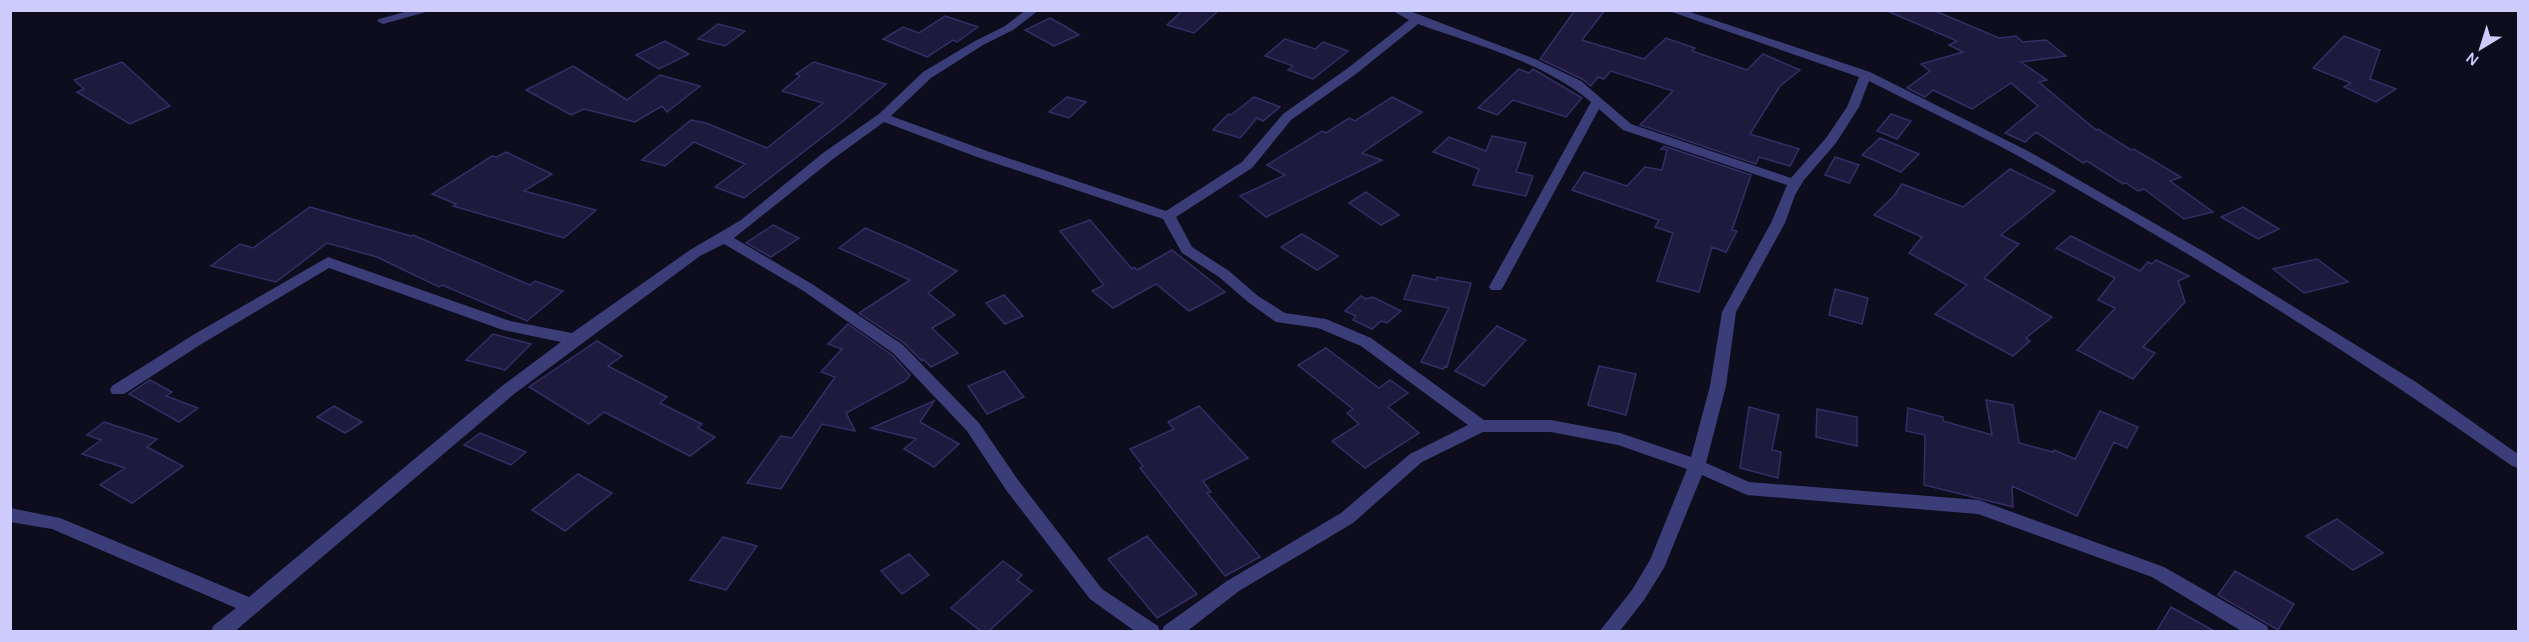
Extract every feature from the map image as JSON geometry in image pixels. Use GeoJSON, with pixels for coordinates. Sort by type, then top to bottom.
{"type":"FeatureCollection","features":[{"type":"Feature","properties":{"kind":"street"},"geometry":{"type":"LineString","coordinates":[[383,21],[428,10]]}},
{"type":"Feature","properties":{"kind":"street"},"geometry":{"type":"LineString","coordinates":[[220,632],[508,390],[574,339],[695,254],[724,238],[828,156],[883,117],[927,75],[979,43],[1009,28],[1034,10]]}},
{"type":"Feature","properties":{"kind":"street"},"geometry":{"type":"LineString","coordinates":[[1396,10],[1532,62],[1577,84],[1627,127],[1796,184]]}},
{"type":"Feature","properties":{"kind":"street"},"geometry":{"type":"LineString","coordinates":[[1671,10],[1866,75],[2023,154],[2203,257],[2410,386],[2518,462]]}},
{"type":"Feature","properties":{"kind":"street"},"geometry":{"type":"LineString","coordinates":[[1168,216],[1247,165],[1287,117],[1352,71],[1417,19]]}},
{"type":"Feature","properties":{"kind":"street"},"geometry":{"type":"LineString","coordinates":[[1608,632],[1638,595],[1658,563],[1697,466],[1718,386],[1729,312],[1778,223],[1788,195],[1798,178],[1831,140],[1853,107],[1866,75]]}},
{"type":"Feature","properties":{"kind":"street"},"geometry":{"type":"LineString","coordinates":[[1496,287],[1598,100]]}},
{"type":"Feature","properties":{"kind":"street"},"geometry":{"type":"LineString","coordinates":[[883,117],[982,154],[1168,216],[1187,250],[1224,274],[1253,299],[1281,318],[1321,323],[1366,342],[1481,426]]}},
{"type":"Feature","properties":{"kind":"street"},"geometry":{"type":"LineString","coordinates":[[724,238],[807,287],[898,349],[974,427],[1012,485],[1096,594],[1151,632]]}},
{"type":"Feature","properties":{"kind":"street"},"geometry":{"type":"LineString","coordinates":[[118,390],[198,339],[328,262],[508,326],[574,339]]}},
{"type":"Feature","properties":{"kind":"street"},"geometry":{"type":"LineString","coordinates":[[1172,632],[1233,586],[1347,518],[1416,459],[1481,426],[1551,426],[1620,440],[1697,466],[1747,488],[1978,507],[2158,572],[2260,632]]}},
{"type":"Feature","properties":{"kind":"street"},"geometry":{"type":"LineString","coordinates":[[10,515],[54,523],[251,606]]}},
{"type":"Feature","properties":{"kind":"building"},"geometry":{"type":"Polygon","coordinates":[[[1183,10],[1219,10],[1194,33],[1167,25],[1183,10]]]}},
{"type":"Feature","properties":{"kind":"building"},"geometry":{"type":"Polygon","coordinates":[[[1575,10],[1605,10],[1582,40],[1644,59],[1666,38],[1695,48],[1692,51],[1747,70],[1763,54],[1800,70],[1780,86],[1750,134],[1799,149],[1790,166],[1759,157],[1756,164],[1640,125],[1673,91],[1611,71],[1604,79],[1598,77],[1591,86],[1582,79],[1540,59],[1575,10]]]}},
{"type":"Feature","properties":{"kind":"building"},"geometry":{"type":"Polygon","coordinates":[[[1885,10],[1933,10],[1999,38],[2016,36],[2023,42],[2046,40],[2066,56],[2021,62],[2047,80],[2039,82],[2096,130],[2098,129],[2181,177],[2170,181],[2213,212],[2184,219],[2144,189],[2138,191],[2087,161],[2083,163],[2036,132],[2025,142],[2005,133],[2038,106],[2011,83],[1972,109],[1933,90],[1925,97],[1907,88],[1930,71],[1921,64],[1963,52],[1949,45],[1957,41],[1885,10]]]}},
{"type":"Feature","properties":{"kind":"building"},"geometry":{"type":"Polygon","coordinates":[[[945,16],[978,27],[957,42],[953,40],[927,57],[883,39],[903,27],[919,33],[945,16]]]}},
{"type":"Feature","properties":{"kind":"building"},"geometry":{"type":"Polygon","coordinates":[[[1050,18],[1079,35],[1054,46],[1025,30],[1050,18]]]}},
{"type":"Feature","properties":{"kind":"building"},"geometry":{"type":"Polygon","coordinates":[[[718,24],[745,31],[725,46],[698,39],[718,24]]]}},
{"type":"Feature","properties":{"kind":"building"},"geometry":{"type":"Polygon","coordinates":[[[2344,36],[2380,50],[2370,79],[2396,89],[2376,102],[2344,87],[2351,83],[2313,68],[2344,36]]]}},
{"type":"Feature","properties":{"kind":"building"},"geometry":{"type":"Polygon","coordinates":[[[1285,39],[1315,49],[1323,42],[1348,51],[1313,79],[1288,70],[1293,66],[1265,56],[1285,39]]]}},
{"type":"Feature","properties":{"kind":"building"},"geometry":{"type":"Polygon","coordinates":[[[665,41],[689,54],[659,69],[636,55],[665,41]]]}},
{"type":"Feature","properties":{"kind":"building"},"geometry":{"type":"Polygon","coordinates":[[[122,62],[170,106],[130,124],[77,92],[84,89],[74,80],[122,62]]]}},
{"type":"Feature","properties":{"kind":"building"},"geometry":{"type":"Polygon","coordinates":[[[814,62],[886,84],[842,122],[744,198],[715,187],[745,164],[694,142],[665,166],[642,160],[691,120],[706,123],[767,148],[823,103],[782,91],[800,76],[796,74],[814,62]]]}},
{"type":"Feature","properties":{"kind":"building"},"geometry":{"type":"Polygon","coordinates":[[[573,66],[627,100],[660,75],[700,86],[667,112],[662,106],[635,122],[584,109],[571,115],[526,90],[573,66]]]}},
{"type":"Feature","properties":{"kind":"building"},"geometry":{"type":"Polygon","coordinates":[[[1519,69],[1529,73],[1533,69],[1582,98],[1566,117],[1513,100],[1497,115],[1478,108],[1519,69]]]}},
{"type":"Feature","properties":{"kind":"building"},"geometry":{"type":"Polygon","coordinates":[[[1067,97],[1086,102],[1069,118],[1049,112],[1067,97]]]}},
{"type":"Feature","properties":{"kind":"building"},"geometry":{"type":"Polygon","coordinates":[[[1254,97],[1280,107],[1263,121],[1257,118],[1240,138],[1213,130],[1228,114],[1231,115],[1254,97]]]}},
{"type":"Feature","properties":{"kind":"building"},"geometry":{"type":"Polygon","coordinates":[[[1392,97],[1422,112],[1362,153],[1382,160],[1266,217],[1240,196],[1285,175],[1267,165],[1322,131],[1326,133],[1349,118],[1355,121],[1392,97]]]}},
{"type":"Feature","properties":{"kind":"building"},"geometry":{"type":"Polygon","coordinates":[[[1891,114],[1911,121],[1897,139],[1877,131],[1891,114]]]}},
{"type":"Feature","properties":{"kind":"building"},"geometry":{"type":"Polygon","coordinates":[[[1492,136],[1526,143],[1516,172],[1533,176],[1526,196],[1473,185],[1479,169],[1433,152],[1449,137],[1486,151],[1492,136]]]}},
{"type":"Feature","properties":{"kind":"building"},"geometry":{"type":"Polygon","coordinates":[[[1880,138],[1919,154],[1901,172],[1862,155],[1880,138]]]}},
{"type":"Feature","properties":{"kind":"building"},"geometry":{"type":"Polygon","coordinates":[[[1664,146],[1751,175],[1732,230],[1737,231],[1726,252],[1712,247],[1699,292],[1657,281],[1673,233],[1655,227],[1659,220],[1572,190],[1584,172],[1627,186],[1645,167],[1662,170],[1667,150],[1661,149],[1664,146]]]}},
{"type":"Feature","properties":{"kind":"building"},"geometry":{"type":"Polygon","coordinates":[[[506,152],[552,174],[524,191],[596,210],[564,238],[453,206],[456,204],[432,194],[492,156],[497,157],[506,152]]]}},
{"type":"Feature","properties":{"kind":"building"},"geometry":{"type":"Polygon","coordinates":[[[1835,157],[1859,165],[1849,183],[1825,175],[1835,157]]]}},
{"type":"Feature","properties":{"kind":"building"},"geometry":{"type":"Polygon","coordinates":[[[2010,169],[2055,191],[2001,235],[2019,244],[1984,278],[2052,317],[2026,338],[2030,341],[2013,356],[1935,314],[1967,285],[1909,253],[1922,237],[1874,215],[1893,197],[1902,184],[1963,207],[2010,169]]]}},
{"type":"Feature","properties":{"kind":"building"},"geometry":{"type":"Polygon","coordinates":[[[1366,192],[1399,215],[1381,225],[1349,203],[1366,192]]]}},
{"type":"Feature","properties":{"kind":"building"},"geometry":{"type":"Polygon","coordinates":[[[310,207],[413,235],[530,285],[535,281],[563,291],[527,321],[442,285],[439,287],[377,257],[327,243],[276,282],[211,266],[240,244],[253,248],[310,207]]]}},
{"type":"Feature","properties":{"kind":"building"},"geometry":{"type":"Polygon","coordinates":[[[2243,207],[2279,229],[2258,239],[2221,217],[2243,207]]]}},
{"type":"Feature","properties":{"kind":"building"},"geometry":{"type":"Polygon","coordinates":[[[1090,220],[1132,269],[1134,267],[1137,270],[1172,250],[1225,292],[1189,311],[1156,284],[1113,308],[1092,291],[1104,285],[1060,231],[1090,220]]]}},
{"type":"Feature","properties":{"kind":"building"},"geometry":{"type":"Polygon","coordinates":[[[773,225],[799,238],[771,257],[746,243],[773,225]]]}},
{"type":"Feature","properties":{"kind":"building"},"geometry":{"type":"Polygon","coordinates":[[[865,228],[957,271],[928,293],[955,315],[932,328],[958,353],[931,367],[904,343],[859,313],[910,280],[839,248],[865,228]]]}},
{"type":"Feature","properties":{"kind":"building"},"geometry":{"type":"Polygon","coordinates":[[[1302,234],[1338,256],[1317,270],[1281,247],[1302,234]]]}},
{"type":"Feature","properties":{"kind":"building"},"geometry":{"type":"Polygon","coordinates":[[[2071,236],[2140,271],[2148,262],[2152,264],[2156,260],[2189,276],[2178,281],[2185,302],[2143,347],[2155,353],[2133,379],[2077,350],[2115,308],[2098,300],[2115,278],[2056,248],[2071,236]]]}},
{"type":"Feature","properties":{"kind":"building"},"geometry":{"type":"Polygon","coordinates":[[[2317,259],[2348,282],[2304,293],[2273,269],[2317,259]]]}},
{"type":"Feature","properties":{"kind":"building"},"geometry":{"type":"Polygon","coordinates":[[[1413,275],[1436,280],[1437,277],[1471,283],[1447,367],[1443,369],[1421,362],[1449,308],[1404,299],[1413,275]]]}},
{"type":"Feature","properties":{"kind":"building"},"geometry":{"type":"Polygon","coordinates":[[[1835,289],[1868,298],[1862,324],[1829,315],[1835,289]]]}},
{"type":"Feature","properties":{"kind":"building"},"geometry":{"type":"Polygon","coordinates":[[[1004,295],[1023,316],[1005,324],[986,303],[1004,295]]]}},
{"type":"Feature","properties":{"kind":"building"},"geometry":{"type":"Polygon","coordinates":[[[1361,296],[1366,299],[1373,297],[1401,311],[1387,323],[1381,321],[1372,329],[1353,320],[1356,316],[1345,311],[1361,296]]]}},
{"type":"Feature","properties":{"kind":"building"},"geometry":{"type":"Polygon","coordinates":[[[848,324],[892,355],[910,375],[905,381],[846,413],[855,431],[822,424],[781,489],[747,483],[781,436],[792,438],[835,377],[821,372],[842,349],[828,344],[848,324]]]}},
{"type":"Feature","properties":{"kind":"building"},"geometry":{"type":"Polygon","coordinates":[[[1497,326],[1526,340],[1484,386],[1455,371],[1497,326]]]}},
{"type":"Feature","properties":{"kind":"building"},"geometry":{"type":"Polygon","coordinates":[[[493,334],[531,344],[505,370],[466,360],[493,334]]]}},
{"type":"Feature","properties":{"kind":"building"},"geometry":{"type":"Polygon","coordinates":[[[597,341],[622,356],[608,366],[667,397],[660,403],[702,424],[698,428],[715,437],[690,456],[604,412],[589,424],[529,387],[597,341]]]}},
{"type":"Feature","properties":{"kind":"building"},"geometry":{"type":"Polygon","coordinates":[[[1326,348],[1379,388],[1390,380],[1408,393],[1388,407],[1419,433],[1365,468],[1332,441],[1359,424],[1347,413],[1353,409],[1298,365],[1326,348]]]}},
{"type":"Feature","properties":{"kind":"building"},"geometry":{"type":"Polygon","coordinates":[[[1599,366],[1636,374],[1626,415],[1588,405],[1599,366]]]}},
{"type":"Feature","properties":{"kind":"building"},"geometry":{"type":"Polygon","coordinates":[[[1004,371],[1024,397],[987,414],[968,386],[1004,371]]]}},
{"type":"Feature","properties":{"kind":"building"},"geometry":{"type":"Polygon","coordinates":[[[150,380],[172,392],[166,396],[198,408],[179,422],[129,394],[150,380]]]}},
{"type":"Feature","properties":{"kind":"building"},"geometry":{"type":"Polygon","coordinates":[[[1986,400],[2013,405],[2019,443],[2053,452],[2054,450],[2075,459],[2100,411],[2138,427],[2127,448],[2114,442],[2077,516],[2012,486],[2013,507],[1924,485],[1925,435],[1906,431],[1908,408],[1943,417],[1943,421],[1992,435],[1986,400]]]}},
{"type":"Feature","properties":{"kind":"building"},"geometry":{"type":"Polygon","coordinates":[[[934,401],[920,422],[959,444],[934,467],[904,449],[916,439],[871,428],[934,401]]]}},
{"type":"Feature","properties":{"kind":"building"},"geometry":{"type":"Polygon","coordinates":[[[334,406],[362,422],[345,433],[317,417],[334,406]]]}},
{"type":"Feature","properties":{"kind":"building"},"geometry":{"type":"Polygon","coordinates":[[[1199,406],[1248,458],[1203,481],[1211,492],[1207,493],[1260,557],[1225,576],[1140,468],[1143,466],[1130,449],[1174,429],[1168,422],[1199,406]]]}},
{"type":"Feature","properties":{"kind":"building"},"geometry":{"type":"Polygon","coordinates":[[[1749,407],[1779,415],[1772,450],[1781,452],[1778,478],[1740,468],[1749,407]]]}},
{"type":"Feature","properties":{"kind":"building"},"geometry":{"type":"Polygon","coordinates":[[[1817,409],[1857,417],[1857,446],[1816,437],[1817,409]]]}},
{"type":"Feature","properties":{"kind":"building"},"geometry":{"type":"Polygon","coordinates":[[[104,422],[157,439],[147,447],[183,466],[132,503],[100,485],[125,468],[82,454],[101,440],[87,435],[104,422]]]}},
{"type":"Feature","properties":{"kind":"building"},"geometry":{"type":"Polygon","coordinates":[[[480,433],[526,452],[511,465],[464,445],[480,433]]]}},
{"type":"Feature","properties":{"kind":"building"},"geometry":{"type":"Polygon","coordinates":[[[578,474],[612,493],[565,531],[532,510],[578,474]]]}},
{"type":"Feature","properties":{"kind":"building"},"geometry":{"type":"Polygon","coordinates":[[[2337,519],[2383,553],[2353,570],[2306,536],[2337,519]]]}},
{"type":"Feature","properties":{"kind":"building"},"geometry":{"type":"Polygon","coordinates":[[[1147,536],[1197,594],[1157,618],[1108,559],[1147,536]]]}},
{"type":"Feature","properties":{"kind":"building"},"geometry":{"type":"Polygon","coordinates":[[[723,537],[757,546],[726,590],[690,580],[723,537]]]}},
{"type":"Feature","properties":{"kind":"building"},"geometry":{"type":"Polygon","coordinates":[[[909,554],[929,575],[902,594],[881,571],[909,554]]]}},
{"type":"Feature","properties":{"kind":"building"},"geometry":{"type":"Polygon","coordinates":[[[1003,561],[1022,575],[1017,580],[1032,591],[988,632],[982,632],[951,608],[1003,561]]]}},
{"type":"Feature","properties":{"kind":"building"},"geometry":{"type":"Polygon","coordinates":[[[2235,571],[2294,604],[2278,630],[2218,595],[2235,571]]]}},
{"type":"Feature","properties":{"kind":"building"},"geometry":{"type":"Polygon","coordinates":[[[2171,607],[2216,632],[2156,632],[2171,607]]]}}]}
